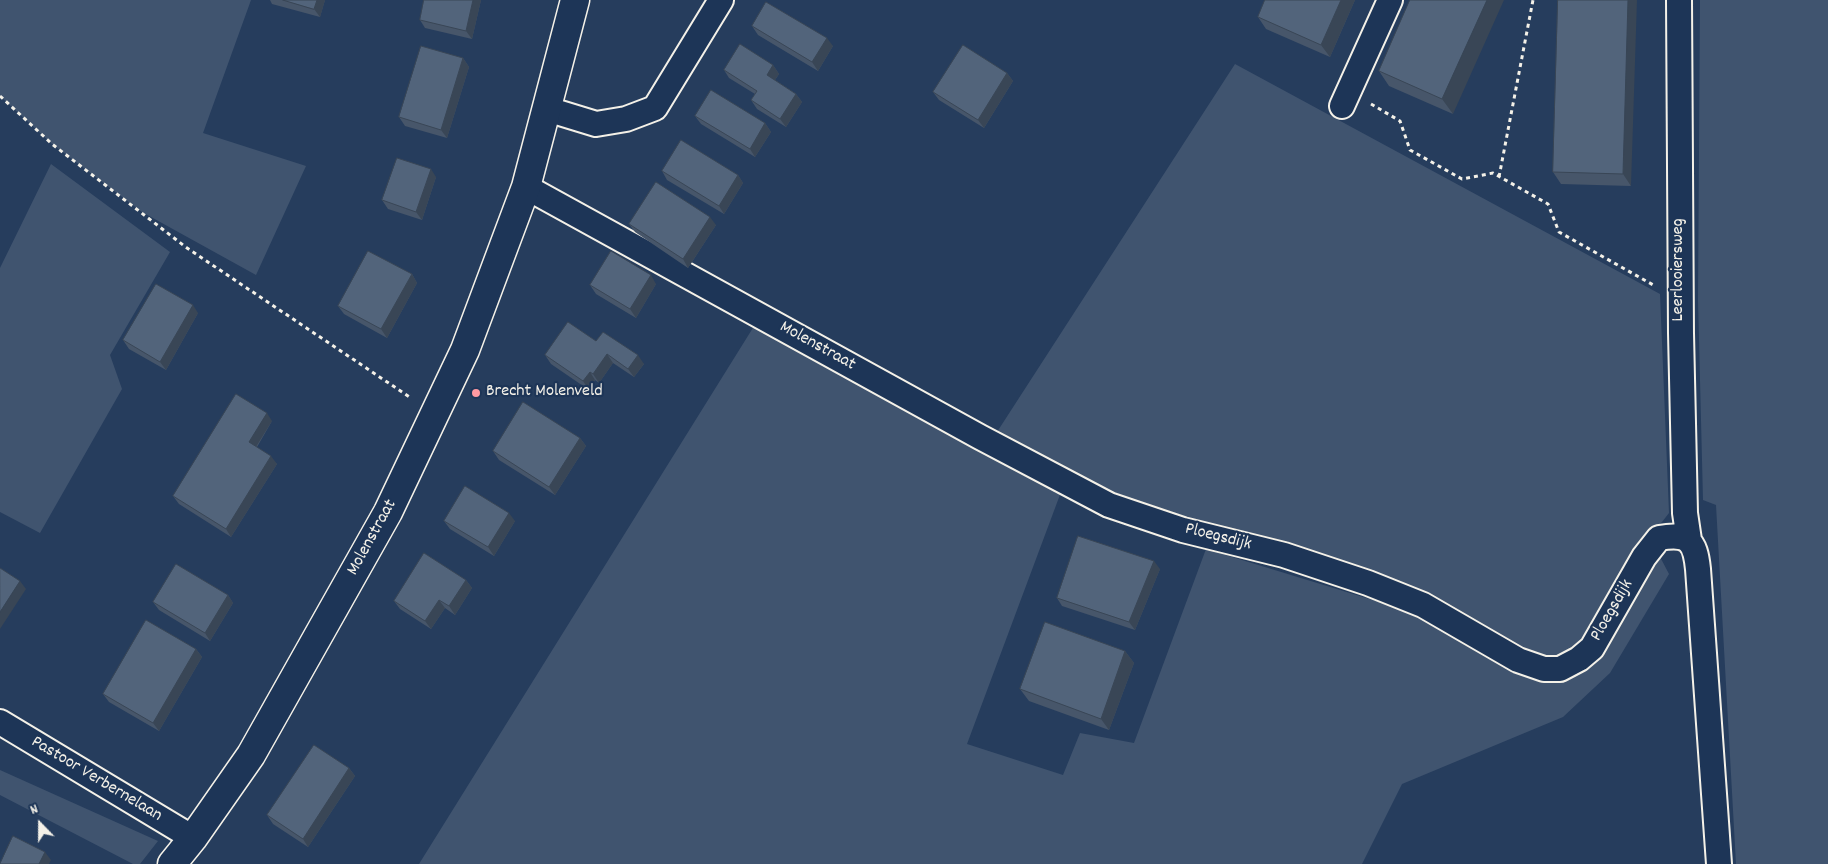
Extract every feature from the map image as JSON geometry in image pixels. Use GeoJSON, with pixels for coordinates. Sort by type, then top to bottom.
{"type":"FeatureCollection","features":[{"type":"Feature","properties":{"kind":"main road","name":"Molenstraat"},"geometry":{"type":"LineString","coordinates":[[172,864],[193,838],[251,755],[388,512],[465,350],[526,187],[575,0]]}},
{"type":"Feature","properties":{"kind":"street"},"geometry":{"type":"LineString","coordinates":[[547,109],[596,124],[626,119],[655,108],[721,0]]}},
{"type":"Feature","properties":{"kind":"street"},"geometry":{"type":"LineString","coordinates":[[1346,98],[1390,0]]}},
{"type":"Feature","properties":{"kind":"street","name":"Leerlooiersweg"},"geometry":{"type":"LineString","coordinates":[[1679,0],[1680,301],[1685,513],[1689,540]]}},
{"type":"Feature","properties":{"kind":"street","name":"Molenstraat"},"geometry":{"type":"LineString","coordinates":[[526,187],[980,437],[1109,505]]}},
{"type":"Feature","properties":{"kind":"street","name":"Ploegsdijk"},"geometry":{"type":"LineString","coordinates":[[1109,505],[1183,530],[1284,555],[1368,583],[1422,605],[1518,660],[1544,669],[1560,669],[1579,660],[1592,648],[1644,557],[1659,538],[1677,535],[1689,540]]}},
{"type":"Feature","properties":{"kind":"street"},"geometry":{"type":"LineString","coordinates":[[1689,540],[1696,551],[1698,569],[1719,864]]}},
{"type":"Feature","properties":{"kind":"street","name":"Pastoor Verbernelaan"},"geometry":{"type":"LineString","coordinates":[[0,722],[193,838]]}},
{"type":"Feature","properties":{"kind":"path"},"geometry":{"type":"LineString","coordinates":[[1499,177],[1533,0]]}},
{"type":"Feature","properties":{"kind":"path"},"geometry":{"type":"LineString","coordinates":[[0,96],[52,144],[187,248],[434,413]]}},
{"type":"Feature","properties":{"kind":"path"},"geometry":{"type":"LineString","coordinates":[[1346,98],[1400,121],[1410,150],[1462,180],[1493,173],[1548,204],[1559,232],[1680,301]]}},
{"type":"Feature","properties":{"kind":"shaded area"},"geometry":{"type":"Polygon","coordinates":[[[0,0],[251,0],[203,133],[306,166],[256,275],[142,212],[52,144],[0,96],[0,0]]]}},
{"type":"Feature","properties":{"kind":"shaded area"},"geometry":{"type":"Polygon","coordinates":[[[1700,0],[1828,0],[1828,864],[1736,864],[1716,505],[1703,500],[1698,300],[1700,0]]]}},
{"type":"Feature","properties":{"kind":"shaded area"},"geometry":{"type":"Polygon","coordinates":[[[1235,64],[1660,294],[1669,513],[1662,522],[1639,541],[1595,621],[1580,642],[1564,655],[1545,657],[1521,651],[1452,607],[1402,582],[1306,550],[1217,527],[1099,488],[997,432],[1235,64]]]}},
{"type":"Feature","properties":{"kind":"shaded area"},"geometry":{"type":"Polygon","coordinates":[[[51,164],[170,252],[110,355],[122,389],[40,533],[0,512],[0,268],[51,164]]]}},
{"type":"Feature","properties":{"kind":"shaded area"},"geometry":{"type":"Polygon","coordinates":[[[756,323],[1061,492],[967,744],[1063,775],[1080,733],[1134,743],[1206,549],[1412,612],[1540,681],[1560,680],[1659,555],[1669,574],[1610,673],[1563,717],[1402,784],[1362,864],[419,864],[756,323]]]}},
{"type":"Feature","properties":{"kind":"shaded area"},"geometry":{"type":"Polygon","coordinates":[[[0,770],[158,841],[140,864],[133,864],[0,795],[0,770]]]}},
{"type":"Feature","properties":{"kind":"building"},"geometry":{"type":"Polygon","coordinates":[[[283,0],[317,0],[314,9],[283,0]]]}},
{"type":"Feature","properties":{"kind":"building"},"geometry":{"type":"Polygon","coordinates":[[[424,0],[473,0],[466,31],[420,20],[424,0]]]}},
{"type":"Feature","properties":{"kind":"building"},"geometry":{"type":"Polygon","coordinates":[[[1265,0],[1341,0],[1321,45],[1258,17],[1265,0]]]}},
{"type":"Feature","properties":{"kind":"building"},"geometry":{"type":"Polygon","coordinates":[[[1410,0],[1487,0],[1442,99],[1379,71],[1410,0]]]}},
{"type":"Feature","properties":{"kind":"building"},"geometry":{"type":"Polygon","coordinates":[[[1558,0],[1628,0],[1623,174],[1553,172],[1558,0]]]}},
{"type":"Feature","properties":{"kind":"building"},"geometry":{"type":"Polygon","coordinates":[[[766,2],[827,38],[812,62],[752,26],[766,2]]]}},
{"type":"Feature","properties":{"kind":"building"},"geometry":{"type":"Polygon","coordinates":[[[740,44],[773,65],[767,75],[796,94],[780,119],[751,100],[757,91],[724,70],[740,44]]]}},
{"type":"Feature","properties":{"kind":"building"},"geometry":{"type":"Polygon","coordinates":[[[963,45],[1007,73],[978,120],[933,92],[963,45]]]}},
{"type":"Feature","properties":{"kind":"building"},"geometry":{"type":"Polygon","coordinates":[[[421,46],[463,58],[441,130],[399,117],[421,46]]]}},
{"type":"Feature","properties":{"kind":"building"},"geometry":{"type":"Polygon","coordinates":[[[711,90],[765,123],[750,149],[695,116],[711,90]]]}},
{"type":"Feature","properties":{"kind":"building"},"geometry":{"type":"Polygon","coordinates":[[[681,140],[738,175],[719,206],[662,171],[681,140]]]}},
{"type":"Feature","properties":{"kind":"building"},"geometry":{"type":"Polygon","coordinates":[[[397,158],[431,169],[416,212],[382,200],[397,158]]]}},
{"type":"Feature","properties":{"kind":"building"},"geometry":{"type":"Polygon","coordinates":[[[656,182],[710,217],[683,259],[629,224],[656,182]]]}},
{"type":"Feature","properties":{"kind":"building"},"geometry":{"type":"Polygon","coordinates":[[[368,251],[412,274],[381,329],[338,306],[368,251]]]}},
{"type":"Feature","properties":{"kind":"building"},"geometry":{"type":"Polygon","coordinates":[[[611,251],[651,275],[630,309],[590,285],[611,251]]]}},
{"type":"Feature","properties":{"kind":"building"},"geometry":{"type":"Polygon","coordinates":[[[156,284],[193,305],[160,362],[123,340],[156,284]]]}},
{"type":"Feature","properties":{"kind":"building"},"geometry":{"type":"Polygon","coordinates":[[[568,322],[596,341],[603,332],[638,355],[628,369],[607,354],[593,374],[590,372],[583,381],[545,355],[568,322]]]}},
{"type":"Feature","properties":{"kind":"building"},"geometry":{"type":"Polygon","coordinates":[[[236,394],[267,413],[249,442],[271,456],[226,529],[173,496],[236,394]]]}},
{"type":"Feature","properties":{"kind":"building"},"geometry":{"type":"Polygon","coordinates":[[[523,402],[580,438],[549,487],[493,451],[523,402]]]}},
{"type":"Feature","properties":{"kind":"building"},"geometry":{"type":"Polygon","coordinates":[[[465,486],[509,513],[488,547],[444,521],[465,486]]]}},
{"type":"Feature","properties":{"kind":"building"},"geometry":{"type":"Polygon","coordinates":[[[1078,536],[1154,561],[1129,622],[1057,598],[1078,536]]]}},
{"type":"Feature","properties":{"kind":"building"},"geometry":{"type":"Polygon","coordinates":[[[424,553],[466,580],[449,606],[439,600],[425,621],[394,601],[424,553]]]}},
{"type":"Feature","properties":{"kind":"building"},"geometry":{"type":"Polygon","coordinates":[[[176,564],[228,595],[205,633],[153,602],[176,564]]]}},
{"type":"Feature","properties":{"kind":"building"},"geometry":{"type":"Polygon","coordinates":[[[0,568],[20,581],[0,612],[0,568]]]}},
{"type":"Feature","properties":{"kind":"building"},"geometry":{"type":"Polygon","coordinates":[[[146,620],[196,649],[153,723],[103,694],[146,620]]]}},
{"type":"Feature","properties":{"kind":"building"},"geometry":{"type":"Polygon","coordinates":[[[1045,622],[1125,651],[1101,719],[1020,689],[1045,622]]]}},
{"type":"Feature","properties":{"kind":"building"},"geometry":{"type":"Polygon","coordinates":[[[314,745],[349,768],[303,839],[267,815],[314,745]]]}},
{"type":"Feature","properties":{"kind":"building"},"geometry":{"type":"Polygon","coordinates":[[[13,836],[45,852],[39,864],[0,864],[13,836]]]}},
{"type":"Feature","properties":{"kind":"place","name":"Brecht Molenveld"},"geometry":{"type":"Point","coordinates":[476,393]}}]}
